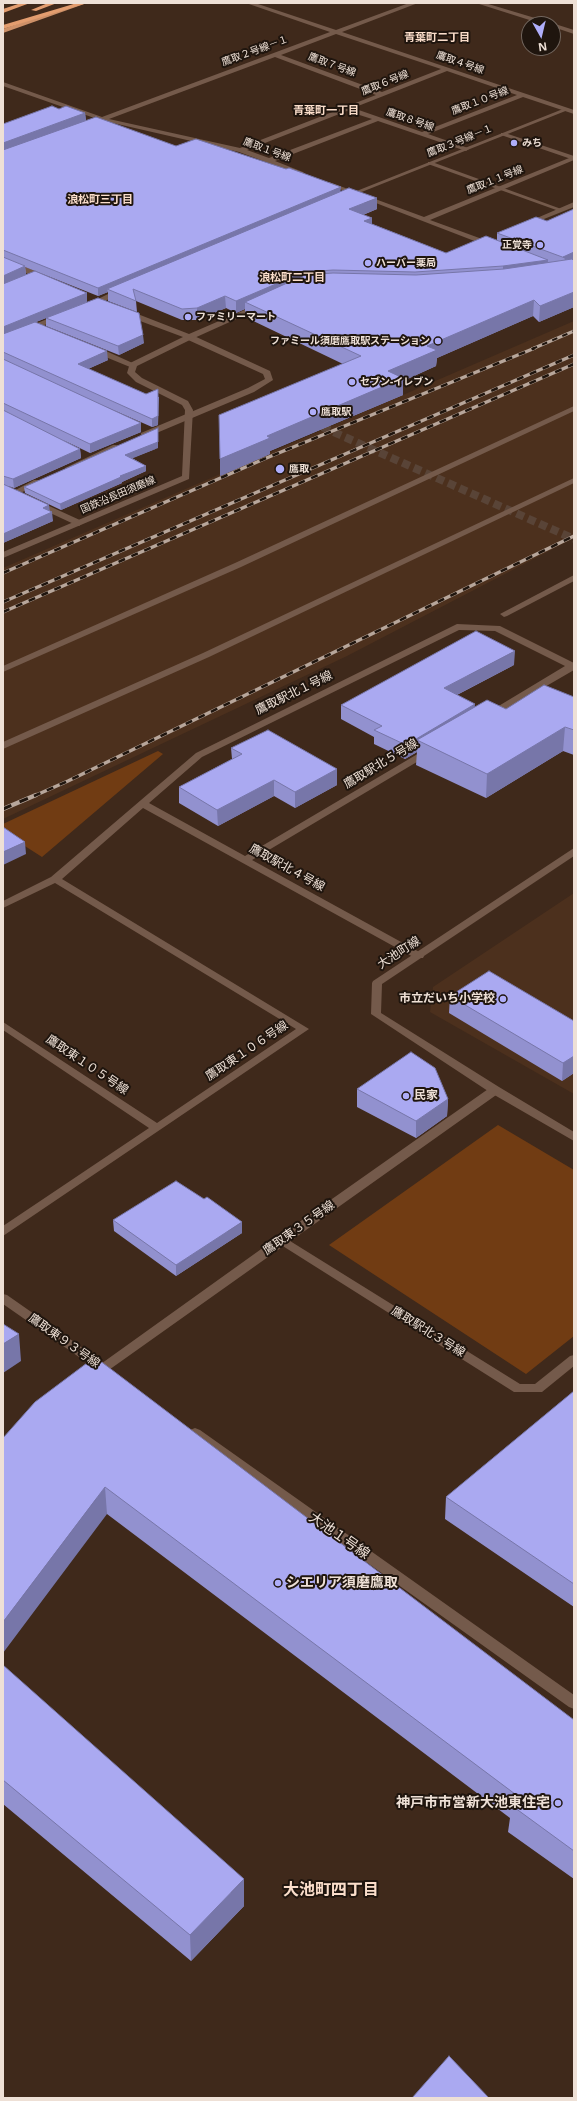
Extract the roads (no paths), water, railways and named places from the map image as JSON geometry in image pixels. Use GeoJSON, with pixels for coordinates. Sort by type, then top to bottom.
{"type":"FeatureCollection","features":[{"type":"Feature","properties":{"kind":"highway"},"geometry":{"type":"LineString","coordinates":[[3,11],[27,3]]}},
{"type":"Feature","properties":{"kind":"highway"},"geometry":{"type":"LineString","coordinates":[[3,20],[54,3]]}},
{"type":"Feature","properties":{"kind":"highway"},"geometry":{"type":"LineString","coordinates":[[3,27],[84,3]]}},
{"type":"Feature","properties":{"kind":"highway"},"geometry":{"type":"LineString","coordinates":[[3,31],[84,3]]}},
{"type":"Feature","properties":{"kind":"street","name":"鷹取４号線"},"geometry":{"type":"LineString","coordinates":[[249,3],[574,112]]}},
{"type":"Feature","properties":{"kind":"street","name":"鷹取２号線－１"},"geometry":{"type":"LineString","coordinates":[[88,124],[415,3]]}},
{"type":"Feature","properties":{"kind":"street"},"geometry":{"type":"LineString","coordinates":[[478,3],[521,16]]}},
{"type":"Feature","properties":{"kind":"street"},"geometry":{"type":"LineString","coordinates":[[561,28],[574,32]]}},
{"type":"Feature","properties":{"kind":"street","name":"鷹取７号線"},"geometry":{"type":"LineString","coordinates":[[275,55],[383,95]]}},
{"type":"Feature","properties":{"kind":"street","name":"鷹取６号線"},"geometry":{"type":"LineString","coordinates":[[241,150],[446,69]]}},
{"type":"Feature","properties":{"kind":"street","name":"鷹取１号線"},"geometry":{"type":"LineString","coordinates":[[3,84],[102,119],[241,150],[311,177]]}},
{"type":"Feature","properties":{"kind":"street","name":"鷹取１０号線"},"geometry":{"type":"LineString","coordinates":[[422,134],[523,95]]}},
{"type":"Feature","properties":{"kind":"street","name":"鷹取３号線－１"},"geometry":{"type":"LineString","coordinates":[[340,199],[574,106]]}},
{"type":"Feature","properties":{"kind":"street","name":"鷹取８号線"},"geometry":{"type":"LineString","coordinates":[[348,109],[466,149]]}},
{"type":"Feature","properties":{"kind":"street"},"geometry":{"type":"LineString","coordinates":[[268,161],[379,120]]}},
{"type":"Feature","properties":{"kind":"street"},"geometry":{"type":"LineString","coordinates":[[503,134],[574,158]]}},
{"type":"Feature","properties":{"kind":"street","name":"鷹取１１号線"},"geometry":{"type":"LineString","coordinates":[[424,220],[574,158]]}},
{"type":"Feature","properties":{"kind":"street"},"geometry":{"type":"LineString","coordinates":[[430,163],[561,210]]}},
{"type":"Feature","properties":{"kind":"street"},"geometry":{"type":"LineString","coordinates":[[318,180],[424,220],[488,241],[498,248]]}},
{"type":"Feature","properties":{"kind":"street"},"geometry":{"type":"LineString","coordinates":[[519,228],[574,204]]}},
{"type":"Feature","properties":{"kind":"street"},"geometry":{"type":"LineString","coordinates":[[3,260],[52,281]]}},
{"type":"Feature","properties":{"kind":"street"},"geometry":{"type":"LineString","coordinates":[[26,280],[37,275]]}},
{"type":"Feature","properties":{"kind":"street"},"geometry":{"type":"LineString","coordinates":[[108,305],[94,301],[126,289]]}},
{"type":"Feature","properties":{"kind":"street"},"geometry":{"type":"LineString","coordinates":[[88,347],[133,365],[189,337],[269,303]]}},
{"type":"Feature","properties":{"kind":"street"},"geometry":{"type":"LineString","coordinates":[[120,310],[189,337],[267,373],[269,380],[251,390],[138,438]]}},
{"type":"Feature","properties":{"kind":"street"},"geometry":{"type":"LineString","coordinates":[[3,340],[71,312]]}},
{"type":"Feature","properties":{"kind":"street"},"geometry":{"type":"LineString","coordinates":[[38,326],[52,332]]}},
{"type":"Feature","properties":{"kind":"street","name":"国鉄沿長田須磨線"},"geometry":{"type":"LineString","coordinates":[[3,555],[186,477],[189,410],[186,403],[139,380],[131,373],[133,365]]}},
{"type":"Feature","properties":{"kind":"street"},"geometry":{"type":"LineString","coordinates":[[3,669],[238,565],[574,408]]}},
{"type":"Feature","properties":{"kind":"street"},"geometry":{"type":"LineString","coordinates":[[138,425],[152,432]]}},
{"type":"Feature","properties":{"kind":"street"},"geometry":{"type":"LineString","coordinates":[[63,470],[87,456],[125,443]]}},
{"type":"Feature","properties":{"kind":"street"},"geometry":{"type":"LineString","coordinates":[[22,496],[43,480]]}},
{"type":"Feature","properties":{"kind":"street"},"geometry":{"type":"LineString","coordinates":[[3,746],[206,655],[574,480]]}},
{"type":"Feature","properties":{"kind":"street"},"geometry":{"type":"LineString","coordinates":[[3,488],[79,523]]}},
{"type":"Feature","properties":{"kind":"street"},"geometry":{"type":"LineString","coordinates":[[504,614],[574,578]]}},
{"type":"Feature","properties":{"kind":"street","name":"鷹取駅北１号線"},"geometry":{"type":"LineString","coordinates":[[3,905],[55,879],[198,755],[457,627],[497,628],[573,667]]}},
{"type":"Feature","properties":{"kind":"street"},"geometry":{"type":"LineString","coordinates":[[484,719],[573,667]]}},
{"type":"Feature","properties":{"kind":"street","name":"鷹取駅北５号線"},"geometry":{"type":"LineString","coordinates":[[245,860],[436,747]]}},
{"type":"Feature","properties":{"kind":"street","name":"鷹取駅北４号線"},"geometry":{"type":"LineString","coordinates":[[143,804],[418,956]]}},
{"type":"Feature","properties":{"kind":"street","name":"大池町線"},"geometry":{"type":"LineString","coordinates":[[574,852],[377,983],[376,1014],[495,1090],[574,1137]]}},
{"type":"Feature","properties":{"kind":"street","name":"鷹取東１０６号線"},"geometry":{"type":"LineString","coordinates":[[3,1232],[156,1127],[304,1029],[55,879]]}},
{"type":"Feature","properties":{"kind":"street","name":"鷹取東１０５号線"},"geometry":{"type":"LineString","coordinates":[[3,1025],[156,1127]]}},
{"type":"Feature","properties":{"kind":"street","name":"鷹取東３５号線"},"geometry":{"type":"LineString","coordinates":[[104,1368],[495,1090]]}},
{"type":"Feature","properties":{"kind":"street","name":"鷹取駅北３号線"},"geometry":{"type":"LineString","coordinates":[[282,1240],[518,1389],[538,1389],[574,1359]]}},
{"type":"Feature","properties":{"kind":"street","name":"鷹取東９３号線"},"geometry":{"type":"LineString","coordinates":[[3,1298],[104,1368],[85,1382]]}},
{"type":"Feature","properties":{"kind":"street"},"geometry":{"type":"LineString","coordinates":[[104,1368],[117,1378]]}},
{"type":"Feature","properties":{"kind":"street","name":"大池１号線"},"geometry":{"type":"LineString","coordinates":[[181,1424],[574,1703]]}},
{"type":"Feature","properties":{"kind":"tunnel"},"geometry":{"type":"LineString","coordinates":[[311,422],[574,539]]}},
{"type":"Feature","properties":{"kind":"railway"},"geometry":{"type":"LineString","coordinates":[[532,349],[574,331]]}},
{"type":"Feature","properties":{"kind":"railway"},"geometry":{"type":"LineString","coordinates":[[3,573],[264,459],[535,348]]}},
{"type":"Feature","properties":{"kind":"railway"},"geometry":{"type":"LineString","coordinates":[[3,602],[574,355]]}},
{"type":"Feature","properties":{"kind":"railway"},"geometry":{"type":"LineString","coordinates":[[3,612],[574,364]]}},
{"type":"Feature","properties":{"kind":"railway"},"geometry":{"type":"LineString","coordinates":[[34,796],[68,781],[574,536]]}},
{"type":"Feature","properties":{"kind":"railway"},"geometry":{"type":"LineString","coordinates":[[3,809],[36,795]]}},
{"type":"Feature","properties":{"kind":"place","name":"みち"},"geometry":{"type":"Point","coordinates":[514,143]}},
{"type":"Feature","properties":{"kind":"place","name":"正覚寺"},"geometry":{"type":"Point","coordinates":[540,245]}},
{"type":"Feature","properties":{"kind":"place","name":"ハーバー薬局"},"geometry":{"type":"Point","coordinates":[368,263]}},
{"type":"Feature","properties":{"kind":"place","name":"ファミリーマート"},"geometry":{"type":"Point","coordinates":[188,317]}},
{"type":"Feature","properties":{"kind":"place","name":"ファミール須磨鷹取駅ステーション"},"geometry":{"type":"Point","coordinates":[438,341]}},
{"type":"Feature","properties":{"kind":"place","name":"セブン-イレブン"},"geometry":{"type":"Point","coordinates":[352,382]}},
{"type":"Feature","properties":{"kind":"place","name":"鷹取駅"},"geometry":{"type":"Point","coordinates":[313,412]}},
{"type":"Feature","properties":{"kind":"place","name":"鷹取"},"geometry":{"type":"Point","coordinates":[280,469]}},
{"type":"Feature","properties":{"kind":"place","name":"市立だいち小学校"},"geometry":{"type":"Point","coordinates":[503,999]}},
{"type":"Feature","properties":{"kind":"place","name":"民家"},"geometry":{"type":"Point","coordinates":[406,1096]}},
{"type":"Feature","properties":{"kind":"place","name":"シエリア須磨鷹取"},"geometry":{"type":"Point","coordinates":[278,1583]}},
{"type":"Feature","properties":{"kind":"place","name":"神戸市市営新大池東住宅"},"geometry":{"type":"Point","coordinates":[558,1803]}},
{"type":"Feature","properties":{"kind":"district","name":"青葉町二丁目"},"geometry":{"type":"Point","coordinates":[437,38]}},
{"type":"Feature","properties":{"kind":"district","name":"青葉町一丁目"},"geometry":{"type":"Point","coordinates":[326,111]}},
{"type":"Feature","properties":{"kind":"district","name":"浪松町三丁目"},"geometry":{"type":"Point","coordinates":[100,200]}},
{"type":"Feature","properties":{"kind":"district","name":"浪松町二丁目"},"geometry":{"type":"Point","coordinates":[292,278]}},
{"type":"Feature","properties":{"kind":"district","name":"大池町四丁目"},"geometry":{"type":"Point","coordinates":[331,1890]}}]}
